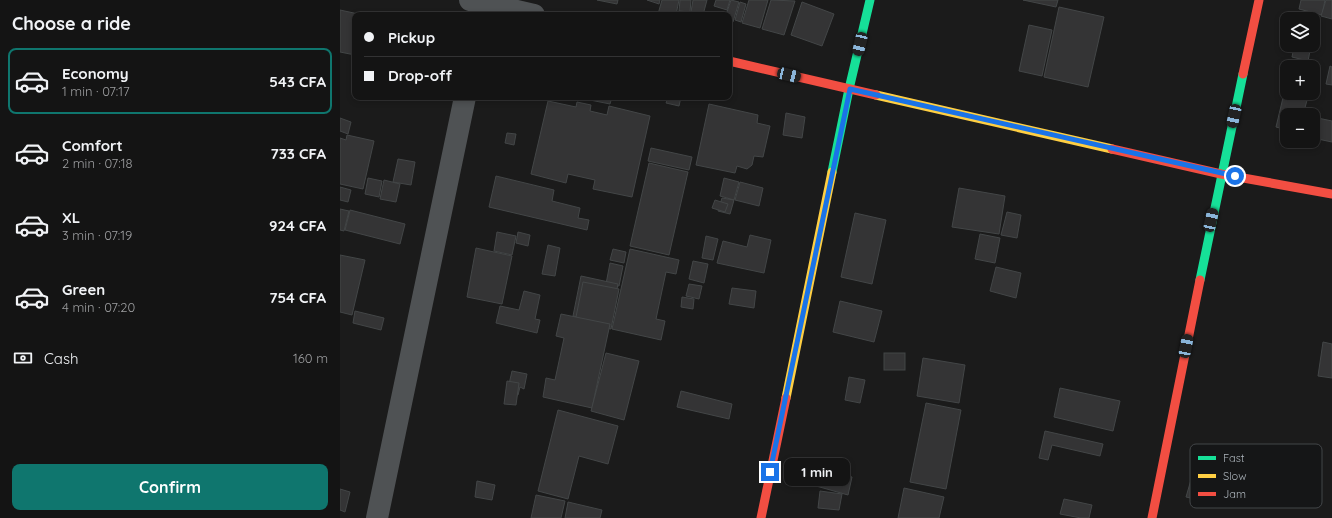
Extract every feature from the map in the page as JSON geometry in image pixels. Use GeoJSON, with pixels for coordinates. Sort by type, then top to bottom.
{"type":"FeatureCollection","features":[{"type":"Feature","properties":{"kind":"street"},"geometry":{"type":"LineString","coordinates":[[761,518],[850,89],[870,0]]}},
{"type":"Feature","properties":{"kind":"street"},"geometry":{"type":"LineString","coordinates":[[1152,518],[1221,174],[1259,0]]}},
{"type":"Feature","properties":{"kind":"street"},"geometry":{"type":"LineString","coordinates":[[481,5],[518,12]]}},
{"type":"Feature","properties":{"kind":"street"},"geometry":{"type":"LineString","coordinates":[[732,62],[1221,174],[1332,194]]}},
{"type":"Feature","properties":{"kind":"street"},"geometry":{"type":"LineString","coordinates":[[377,518],[464,100]]}},
{"type":"Feature","properties":{"kind":"building"},"geometry":{"type":"Polygon","coordinates":[[[597,0],[618,0],[617,4],[597,0]]]}},
{"type":"Feature","properties":{"kind":"building"},"geometry":{"type":"Polygon","coordinates":[[[647,0],[660,0],[659,4],[647,0]]]}},
{"type":"Feature","properties":{"kind":"building"},"geometry":{"type":"Polygon","coordinates":[[[662,0],[679,0],[677,12],[659,12],[662,0]]]}},
{"type":"Feature","properties":{"kind":"building"},"geometry":{"type":"Polygon","coordinates":[[[680,0],[691,0],[690,12],[679,11],[680,0]]]}},
{"type":"Feature","properties":{"kind":"building"},"geometry":{"type":"Polygon","coordinates":[[[693,0],[707,0],[704,12],[691,12],[693,0]]]}},
{"type":"Feature","properties":{"kind":"building"},"geometry":{"type":"Polygon","coordinates":[[[716,0],[730,0],[727,10],[714,6],[716,0]]]}},
{"type":"Feature","properties":{"kind":"building"},"geometry":{"type":"Polygon","coordinates":[[[731,0],[739,2],[733,22],[732,12],[727,12],[731,0]]]}},
{"type":"Feature","properties":{"kind":"building"},"geometry":{"type":"Polygon","coordinates":[[[749,0],[768,0],[760,28],[742,23],[749,0]]]}},
{"type":"Feature","properties":{"kind":"building"},"geometry":{"type":"Polygon","coordinates":[[[771,0],[795,1],[784,35],[762,29],[771,0]]]}},
{"type":"Feature","properties":{"kind":"building"},"geometry":{"type":"Polygon","coordinates":[[[1023,0],[1058,0],[1056,7],[1023,0]]]}},
{"type":"Feature","properties":{"kind":"building"},"geometry":{"type":"Polygon","coordinates":[[[1301,0],[1325,0],[1322,15],[1320,14],[1320,12],[1310,12],[1299,9],[1301,0]]]}},
{"type":"Feature","properties":{"kind":"building"},"geometry":{"type":"Polygon","coordinates":[[[1326,0],[1332,0],[1332,19],[1321,16],[1326,0]]]}},
{"type":"Feature","properties":{"kind":"building"},"geometry":{"type":"Polygon","coordinates":[[[740,2],[746,4],[741,22],[735,20],[740,2]]]}},
{"type":"Feature","properties":{"kind":"building"},"geometry":{"type":"Polygon","coordinates":[[[802,2],[834,14],[822,46],[791,35],[802,2]]]}},
{"type":"Feature","properties":{"kind":"building"},"geometry":{"type":"Polygon","coordinates":[[[1059,7],[1104,17],[1088,87],[1044,77],[1059,7]]]}},
{"type":"Feature","properties":{"kind":"building"},"geometry":{"type":"Polygon","coordinates":[[[340,10],[352,13],[352,54],[340,52],[340,10]]]}},
{"type":"Feature","properties":{"kind":"building"},"geometry":{"type":"Polygon","coordinates":[[[1029,25],[1052,30],[1042,76],[1019,71],[1029,25]]]}},
{"type":"Feature","properties":{"kind":"building"},"geometry":{"type":"Polygon","coordinates":[[[1293,52],[1310,52],[1308,60],[1292,57],[1293,52]]]}},
{"type":"Feature","properties":{"kind":"building"},"geometry":{"type":"Polygon","coordinates":[[[1330,66],[1332,67],[1332,85],[1326,84],[1330,66]]]}},
{"type":"Feature","properties":{"kind":"building"},"geometry":{"type":"Polygon","coordinates":[[[590,100],[611,100],[610,104],[590,100]]]}},
{"type":"Feature","properties":{"kind":"building"},"geometry":{"type":"Polygon","coordinates":[[[667,100],[680,100],[679,106],[666,103],[667,100]]]}},
{"type":"Feature","properties":{"kind":"building"},"geometry":{"type":"Polygon","coordinates":[[[1282,100],[1307,100],[1305,108],[1281,108],[1282,100]]]}},
{"type":"Feature","properties":{"kind":"building"},"geometry":{"type":"Polygon","coordinates":[[[548,101],[576,107],[577,102],[591,105],[590,111],[607,115],[609,106],[650,116],[632,197],[593,189],[595,180],[568,174],[566,183],[531,174],[548,101]]]}},
{"type":"Feature","properties":{"kind":"building"},"geometry":{"type":"Polygon","coordinates":[[[709,104],[758,115],[757,123],[770,126],[763,157],[754,156],[752,165],[747,169],[737,166],[735,173],[696,165],[709,104]]]}},
{"type":"Feature","properties":{"kind":"building"},"geometry":{"type":"Polygon","coordinates":[[[1280,110],[1280,128],[1276,127],[1280,110]]]}},
{"type":"Feature","properties":{"kind":"building"},"geometry":{"type":"Polygon","coordinates":[[[786,113],[805,117],[802,138],[783,135],[786,113]]]}},
{"type":"Feature","properties":{"kind":"building"},"geometry":{"type":"Polygon","coordinates":[[[340,118],[351,122],[348,134],[340,131],[340,118]]]}},
{"type":"Feature","properties":{"kind":"building"},"geometry":{"type":"Polygon","coordinates":[[[1320,118],[1332,121],[1332,142],[1320,139],[1320,118]]]}},
{"type":"Feature","properties":{"kind":"building"},"geometry":{"type":"Polygon","coordinates":[[[507,133],[516,134],[514,145],[505,143],[507,133]]]}},
{"type":"Feature","properties":{"kind":"building"},"geometry":{"type":"Polygon","coordinates":[[[347,135],[374,141],[363,189],[340,184],[340,138],[346,140],[347,135]]]}},
{"type":"Feature","properties":{"kind":"building"},"geometry":{"type":"Polygon","coordinates":[[[651,148],[692,157],[689,170],[648,161],[651,148]]]}},
{"type":"Feature","properties":{"kind":"building"},"geometry":{"type":"Polygon","coordinates":[[[398,159],[415,162],[411,185],[393,182],[398,159]]]}},
{"type":"Feature","properties":{"kind":"building"},"geometry":{"type":"Polygon","coordinates":[[[649,163],[688,172],[669,255],[630,246],[649,163]]]}},
{"type":"Feature","properties":{"kind":"building"},"geometry":{"type":"Polygon","coordinates":[[[496,176],[554,190],[552,201],[580,208],[578,218],[589,220],[587,230],[489,207],[496,176]]]}},
{"type":"Feature","properties":{"kind":"building"},"geometry":{"type":"Polygon","coordinates":[[[368,178],[382,181],[379,197],[365,194],[368,178]]]}},
{"type":"Feature","properties":{"kind":"building"},"geometry":{"type":"Polygon","coordinates":[[[724,178],[739,182],[734,200],[720,196],[724,178]]]}},
{"type":"Feature","properties":{"kind":"building"},"geometry":{"type":"Polygon","coordinates":[[[384,180],[400,184],[396,202],[380,199],[384,180]]]}},
{"type":"Feature","properties":{"kind":"building"},"geometry":{"type":"Polygon","coordinates":[[[740,182],[763,188],[759,206],[735,200],[740,182]]]}},
{"type":"Feature","properties":{"kind":"building"},"geometry":{"type":"Polygon","coordinates":[[[340,187],[351,190],[348,202],[340,200],[340,187]]]}},
{"type":"Feature","properties":{"kind":"building"},"geometry":{"type":"Polygon","coordinates":[[[959,188],[1005,196],[999,234],[952,227],[959,188]]]}},
{"type":"Feature","properties":{"kind":"building"},"geometry":{"type":"Polygon","coordinates":[[[722,198],[734,200],[730,214],[718,211],[722,198]]]}},
{"type":"Feature","properties":{"kind":"building"},"geometry":{"type":"Polygon","coordinates":[[[715,200],[728,204],[725,212],[712,208],[715,200]]]}},
{"type":"Feature","properties":{"kind":"building"},"geometry":{"type":"Polygon","coordinates":[[[340,209],[349,211],[344,231],[340,230],[340,209]]]}},
{"type":"Feature","properties":{"kind":"building"},"geometry":{"type":"Polygon","coordinates":[[[350,210],[405,224],[400,244],[345,230],[350,210]]]}},
{"type":"Feature","properties":{"kind":"building"},"geometry":{"type":"Polygon","coordinates":[[[1007,212],[1021,215],[1017,238],[1001,235],[1007,212]]]}},
{"type":"Feature","properties":{"kind":"building"},"geometry":{"type":"Polygon","coordinates":[[[855,213],[886,220],[872,284],[841,277],[855,213]]]}},
{"type":"Feature","properties":{"kind":"building"},"geometry":{"type":"Polygon","coordinates":[[[497,232],[516,236],[512,255],[494,251],[497,232]]]}},
{"type":"Feature","properties":{"kind":"building"},"geometry":{"type":"Polygon","coordinates":[[[518,232],[530,235],[528,246],[516,243],[518,232]]]}},
{"type":"Feature","properties":{"kind":"building"},"geometry":{"type":"Polygon","coordinates":[[[980,234],[1000,238],[995,263],[975,259],[980,234]]]}},
{"type":"Feature","properties":{"kind":"building"},"geometry":{"type":"Polygon","coordinates":[[[750,235],[771,240],[764,273],[717,263],[723,241],[747,247],[750,235]]]}},
{"type":"Feature","properties":{"kind":"building"},"geometry":{"type":"Polygon","coordinates":[[[706,236],[718,239],[713,260],[702,258],[706,236]]]}},
{"type":"Feature","properties":{"kind":"building"},"geometry":{"type":"Polygon","coordinates":[[[548,245],[560,248],[555,276],[542,274],[548,245]]]}},
{"type":"Feature","properties":{"kind":"building"},"geometry":{"type":"Polygon","coordinates":[[[476,248],[512,256],[502,304],[467,297],[476,248]]]}},
{"type":"Feature","properties":{"kind":"building"},"geometry":{"type":"Polygon","coordinates":[[[613,249],[626,252],[624,263],[610,260],[613,249]]]}},
{"type":"Feature","properties":{"kind":"building"},"geometry":{"type":"Polygon","coordinates":[[[630,249],[679,260],[676,274],[666,272],[656,319],[665,321],[661,340],[612,329],[630,249]]]}},
{"type":"Feature","properties":{"kind":"building"},"geometry":{"type":"Polygon","coordinates":[[[340,255],[365,260],[352,315],[340,312],[340,255]]]}},
{"type":"Feature","properties":{"kind":"building"},"geometry":{"type":"Polygon","coordinates":[[[693,261],[708,264],[704,283],[689,279],[693,261]]]}},
{"type":"Feature","properties":{"kind":"building"},"geometry":{"type":"Polygon","coordinates":[[[610,263],[623,266],[619,286],[606,284],[610,263]]]}},
{"type":"Feature","properties":{"kind":"building"},"geometry":{"type":"Polygon","coordinates":[[[996,267],[1021,273],[1016,298],[990,291],[996,267]]]}},
{"type":"Feature","properties":{"kind":"building"},"geometry":{"type":"Polygon","coordinates":[[[581,276],[618,284],[610,324],[573,316],[581,276]]]}},
{"type":"Feature","properties":{"kind":"building"},"geometry":{"type":"Polygon","coordinates":[[[583,282],[619,289],[611,329],[575,322],[583,282]]]}},
{"type":"Feature","properties":{"kind":"building"},"geometry":{"type":"Polygon","coordinates":[[[689,284],[702,286],[699,299],[686,296],[689,284]]]}},
{"type":"Feature","properties":{"kind":"building"},"geometry":{"type":"Polygon","coordinates":[[[732,288],[756,291],[754,308],[729,304],[732,288]]]}},
{"type":"Feature","properties":{"kind":"building"},"geometry":{"type":"Polygon","coordinates":[[[524,291],[540,295],[535,319],[540,320],[537,333],[496,323],[500,306],[519,310],[524,291]]]}},
{"type":"Feature","properties":{"kind":"building"},"geometry":{"type":"Polygon","coordinates":[[[682,297],[694,299],[693,309],[681,307],[682,297]]]}},
{"type":"Feature","properties":{"kind":"building"},"geometry":{"type":"Polygon","coordinates":[[[840,301],[882,311],[874,342],[833,332],[840,301]]]}},
{"type":"Feature","properties":{"kind":"building"},"geometry":{"type":"Polygon","coordinates":[[[355,311],[384,318],[381,330],[353,323],[355,311]]]}},
{"type":"Feature","properties":{"kind":"building"},"geometry":{"type":"Polygon","coordinates":[[[561,314],[610,324],[592,408],[543,397],[546,378],[555,380],[564,338],[556,336],[561,314]]]}},
{"type":"Feature","properties":{"kind":"building"},"geometry":{"type":"Polygon","coordinates":[[[1323,342],[1332,344],[1332,378],[1318,376],[1323,342]]]}},
{"type":"Feature","properties":{"kind":"building"},"geometry":{"type":"Polygon","coordinates":[[[606,353],[639,361],[624,420],[591,411],[606,353]]]}},
{"type":"Feature","properties":{"kind":"building"},"geometry":{"type":"Polygon","coordinates":[[[884,353],[905,353],[905,370],[884,370],[884,353]]]}},
{"type":"Feature","properties":{"kind":"building"},"geometry":{"type":"Polygon","coordinates":[[[923,358],[965,365],[959,403],[917,396],[923,358]]]}},
{"type":"Feature","properties":{"kind":"building"},"geometry":{"type":"Polygon","coordinates":[[[512,371],[527,374],[524,389],[520,387],[518,395],[507,393],[512,371]]]}},
{"type":"Feature","properties":{"kind":"building"},"geometry":{"type":"Polygon","coordinates":[[[849,377],[865,380],[860,403],[845,400],[849,377]]]}},
{"type":"Feature","properties":{"kind":"building"},"geometry":{"type":"Polygon","coordinates":[[[507,381],[519,383],[516,405],[504,404],[507,381]]]}},
{"type":"Feature","properties":{"kind":"building"},"geometry":{"type":"Polygon","coordinates":[[[1060,388],[1120,401],[1113,431],[1054,417],[1060,388]]]}},
{"type":"Feature","properties":{"kind":"building"},"geometry":{"type":"Polygon","coordinates":[[[681,391],[732,404],[729,419],[677,407],[681,391]]]}},
{"type":"Feature","properties":{"kind":"building"},"geometry":{"type":"Polygon","coordinates":[[[926,403],[961,410],[946,489],[910,482],[926,403]]]}},
{"type":"Feature","properties":{"kind":"building"},"geometry":{"type":"Polygon","coordinates":[[[558,410],[618,426],[608,464],[579,456],[568,499],[538,491],[558,410]]]}},
{"type":"Feature","properties":{"kind":"building"},"geometry":{"type":"Polygon","coordinates":[[[1045,431],[1103,444],[1100,456],[1052,445],[1048,460],[1039,458],[1045,431]]]}},
{"type":"Feature","properties":{"kind":"building"},"geometry":{"type":"Polygon","coordinates":[[[807,465],[852,477],[848,495],[802,482],[807,465]]]}},
{"type":"Feature","properties":{"kind":"building"},"geometry":{"type":"Polygon","coordinates":[[[477,481],[495,485],[492,500],[475,497],[477,481]]]}},
{"type":"Feature","properties":{"kind":"building"},"geometry":{"type":"Polygon","coordinates":[[[1190,483],[1190,498],[1186,497],[1190,483]]]}},
{"type":"Feature","properties":{"kind":"building"},"geometry":{"type":"Polygon","coordinates":[[[904,488],[944,497],[939,518],[898,518],[904,488]]]}},
{"type":"Feature","properties":{"kind":"building"},"geometry":{"type":"Polygon","coordinates":[[[340,489],[350,492],[345,512],[340,510],[340,489]]]}},
{"type":"Feature","properties":{"kind":"building"},"geometry":{"type":"Polygon","coordinates":[[[820,491],[842,494],[839,510],[818,508],[820,491]]]}},
{"type":"Feature","properties":{"kind":"building"},"geometry":{"type":"Polygon","coordinates":[[[536,495],[565,501],[561,518],[531,518],[536,495]]]}},
{"type":"Feature","properties":{"kind":"building"},"geometry":{"type":"Polygon","coordinates":[[[1064,499],[1092,505],[1089,518],[1060,514],[1064,499]]]}},
{"type":"Feature","properties":{"kind":"building"},"geometry":{"type":"Polygon","coordinates":[[[568,502],[602,510],[600,518],[565,518],[568,502]]]}},
{"type":"Feature","properties":{"kind":"traffic: fast"},"geometry":{"type":"LineString","coordinates":[[832,172],[849,89],[870,0]]}},
{"type":"Feature","properties":{"kind":"traffic: fast"},"geometry":{"type":"LineString","coordinates":[[1200,280],[1243,74]]}},
{"type":"Feature","properties":{"kind":"traffic: slow"},"geometry":{"type":"LineString","coordinates":[[876,95],[1112,149]]}},
{"type":"Feature","properties":{"kind":"traffic: slow"},"geometry":{"type":"LineString","coordinates":[[786,398],[832,172]]}},
{"type":"Feature","properties":{"kind":"traffic: jam"},"geometry":{"type":"LineString","coordinates":[[1243,74],[1259,0]]}},
{"type":"Feature","properties":{"kind":"traffic: jam"},"geometry":{"type":"LineString","coordinates":[[732,62],[876,95]]}},
{"type":"Feature","properties":{"kind":"traffic: jam"},"geometry":{"type":"LineString","coordinates":[[1112,149],[1221,174],[1332,194]]}},
{"type":"Feature","properties":{"kind":"traffic: jam"},"geometry":{"type":"LineString","coordinates":[[1152,518],[1200,280]]}},
{"type":"Feature","properties":{"kind":"traffic: jam"},"geometry":{"type":"LineString","coordinates":[[761,518],[786,398]]}},
{"type":"Feature","properties":{"kind":"route"},"geometry":{"type":"LineString","coordinates":[[770,472],[850,89],[1235,176]]}}]}
